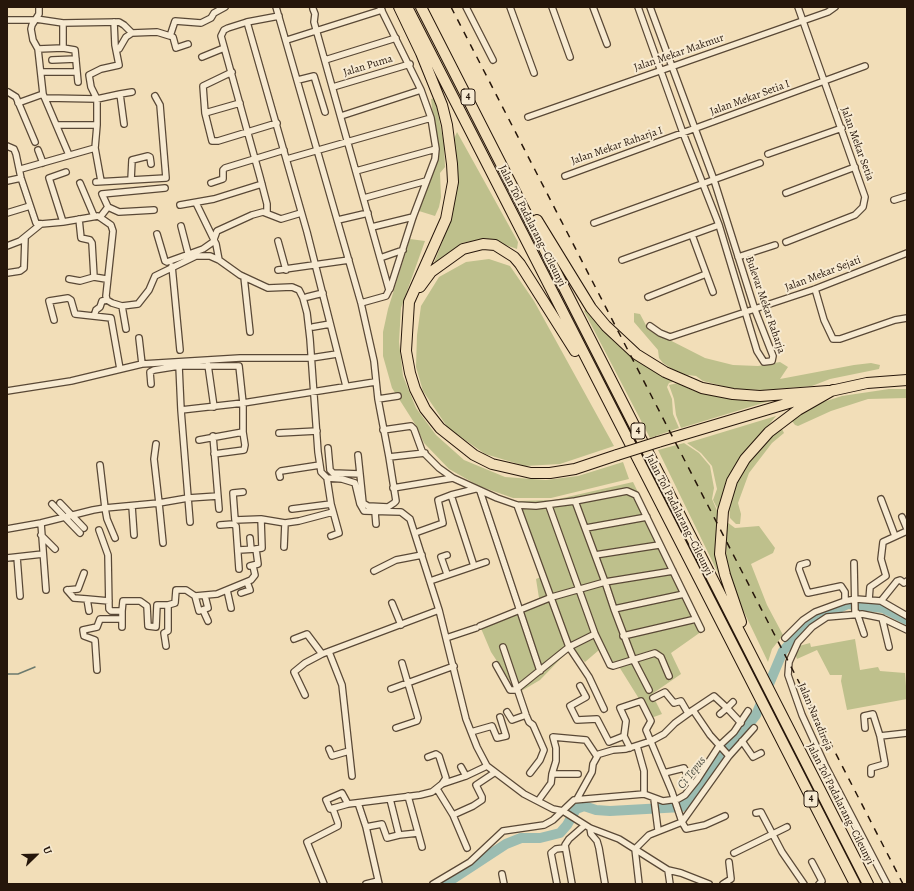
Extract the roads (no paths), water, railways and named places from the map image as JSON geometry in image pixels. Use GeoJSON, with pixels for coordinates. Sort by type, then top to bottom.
{"type":"FeatureCollection","features":[{"type":"Feature","properties":{"kind":"highway"},"geometry":{"type":"LineString","coordinates":[[399,7],[421,53],[442,105],[448,132],[453,182],[446,219],[435,245],[416,282],[409,302],[406,351],[415,389],[425,409],[440,428],[474,455],[492,464],[531,473],[550,473],[575,469],[658,442],[833,390],[867,383],[907,380]]}},
{"type":"Feature","properties":{"kind":"highway","name":"Jalan Tol Padalarang–Cileunyi"},"geometry":{"type":"LineString","coordinates":[[407,7],[600,388],[855,884]]}},
{"type":"Feature","properties":{"kind":"highway","name":"Jalan Tol Padalarang–Cileunyi"},"geometry":{"type":"LineString","coordinates":[[421,7],[781,707],[810,773],[868,884]]}},
{"type":"Feature","properties":{"kind":"highway"},"geometry":{"type":"LineString","coordinates":[[514,187],[548,237],[564,266],[591,308],[615,336],[650,364],[702,388],[734,394],[760,396],[833,390]]}},
{"type":"Feature","properties":{"kind":"highway"},"geometry":{"type":"LineString","coordinates":[[407,316],[422,283],[431,272],[463,249],[483,244],[495,245],[514,257],[520,264],[600,388]]}},
{"type":"Feature","properties":{"kind":"highway"},"geometry":{"type":"LineString","coordinates":[[763,673],[737,614],[725,575],[720,554],[723,512],[732,481],[752,450],[769,432],[798,410],[833,390]]}},
{"type":"Feature","properties":{"kind":"street"},"geometry":{"type":"LineString","coordinates":[[39,7],[39,14],[32,25],[32,34],[38,49],[45,96],[69,156]]}},
{"type":"Feature","properties":{"kind":"street"},"geometry":{"type":"LineString","coordinates":[[170,36],[174,20],[201,23],[225,7]]}},
{"type":"Feature","properties":{"kind":"street"},"geometry":{"type":"LineString","coordinates":[[466,7],[493,60]]}},
{"type":"Feature","properties":{"kind":"street"},"geometry":{"type":"LineString","coordinates":[[510,7],[534,73]]}},
{"type":"Feature","properties":{"kind":"street"},"geometry":{"type":"LineString","coordinates":[[552,7],[570,57]]}},
{"type":"Feature","properties":{"kind":"street"},"geometry":{"type":"LineString","coordinates":[[593,7],[607,44]]}},
{"type":"Feature","properties":{"kind":"street","name":"Bulevar Mekar Raharja"},"geometry":{"type":"LineString","coordinates":[[638,7],[683,133],[719,225],[743,313],[759,356],[764,362],[767,363],[774,358],[755,310],[696,128],[650,7]]}},
{"type":"Feature","properties":{"kind":"street","name":"Jalan Mekar Setia"},"geometry":{"type":"LineString","coordinates":[[786,242],[860,212],[863,207],[865,197],[842,128],[823,81],[798,7]]}},
{"type":"Feature","properties":{"kind":"street","name":"Jalan Mekar Makmur"},"geometry":{"type":"LineString","coordinates":[[528,117],[828,12],[835,7]]}},
{"type":"Feature","properties":{"kind":"street"},"geometry":{"type":"LineString","coordinates":[[313,9],[315,14],[314,22],[316,30],[390,290]]}},
{"type":"Feature","properties":{"kind":"street"},"geometry":{"type":"LineString","coordinates":[[287,40],[381,9],[410,64],[431,118],[436,148],[435,159],[413,218],[390,290],[386,296],[360,303]]}},
{"type":"Feature","properties":{"kind":"street"},"geometry":{"type":"LineString","coordinates":[[267,213],[267,204],[262,184],[221,36],[224,30],[277,11],[287,40],[338,220],[374,361],[375,382],[396,501],[388,507],[368,506],[363,503],[358,455]]}},
{"type":"Feature","properties":{"kind":"street"},"geometry":{"type":"LineString","coordinates":[[7,20],[35,19],[63,23],[114,22],[124,25],[132,33]]}},
{"type":"Feature","properties":{"kind":"street"},"geometry":{"type":"LineString","coordinates":[[114,22],[116,50],[119,65],[90,74],[90,85],[97,99],[95,148],[100,181],[166,178],[160,104],[155,96]]}},
{"type":"Feature","properties":{"kind":"street"},"geometry":{"type":"LineString","coordinates":[[248,22],[307,232],[346,386]]}},
{"type":"Feature","properties":{"kind":"street"},"geometry":{"type":"LineString","coordinates":[[63,23],[63,48]]}},
{"type":"Feature","properties":{"kind":"street"},"geometry":{"type":"LineString","coordinates":[[116,50],[119,49],[126,37],[132,33],[157,32],[173,37],[176,48],[188,44]]}},
{"type":"Feature","properties":{"kind":"street"},"geometry":{"type":"LineString","coordinates":[[325,60],[396,38]]}},
{"type":"Feature","properties":{"kind":"street"},"geometry":{"type":"LineString","coordinates":[[38,49],[63,48],[75,50],[78,82]]}},
{"type":"Feature","properties":{"kind":"street"},"geometry":{"type":"LineString","coordinates":[[202,57],[224,48]]}},
{"type":"Feature","properties":{"kind":"street"},"geometry":{"type":"LineString","coordinates":[[52,60],[76,60]]}},
{"type":"Feature","properties":{"kind":"street","name":"Jalan Puma"},"geometry":{"type":"LineString","coordinates":[[333,87],[410,64]]}},
{"type":"Feature","properties":{"kind":"street","name":"Jalan Mekar Setia I"},"geometry":{"type":"LineString","coordinates":[[683,133],[865,66]]}},
{"type":"Feature","properties":{"kind":"street"},"geometry":{"type":"LineString","coordinates":[[41,72],[77,72]]}},
{"type":"Feature","properties":{"kind":"street"},"geometry":{"type":"LineString","coordinates":[[232,72],[204,85],[205,113],[212,141],[218,141],[277,123]]}},
{"type":"Feature","properties":{"kind":"street"},"geometry":{"type":"LineString","coordinates":[[298,80],[314,76],[325,112]]}},
{"type":"Feature","properties":{"kind":"street"},"geometry":{"type":"LineString","coordinates":[[341,116],[421,90]]}},
{"type":"Feature","properties":{"kind":"street"},"geometry":{"type":"LineString","coordinates":[[8,92],[14,95],[35,142]]}},
{"type":"Feature","properties":{"kind":"street"},"geometry":{"type":"LineString","coordinates":[[18,103],[45,96],[97,99],[132,92]]}},
{"type":"Feature","properties":{"kind":"street"},"geometry":{"type":"LineString","coordinates":[[120,94],[124,124]]}},
{"type":"Feature","properties":{"kind":"street"},"geometry":{"type":"LineString","coordinates":[[205,113],[240,103]]}},
{"type":"Feature","properties":{"kind":"street"},"geometry":{"type":"LineString","coordinates":[[287,159],[431,118]]}},
{"type":"Feature","properties":{"kind":"street"},"geometry":{"type":"LineString","coordinates":[[57,126],[97,125]]}},
{"type":"Feature","properties":{"kind":"street"},"geometry":{"type":"LineString","coordinates":[[768,154],[842,128]]}},
{"type":"Feature","properties":{"kind":"street","name":"Jalan Mekar Raharja I"},"geometry":{"type":"LineString","coordinates":[[565,176],[683,133]]}},
{"type":"Feature","properties":{"kind":"street"},"geometry":{"type":"LineString","coordinates":[[7,146],[15,151],[21,169],[21,178],[36,223],[63,222],[94,216],[101,216],[109,223],[113,231],[106,279],[107,300]]}},
{"type":"Feature","properties":{"kind":"street"},"geometry":{"type":"LineString","coordinates":[[21,169],[95,148]]}},
{"type":"Feature","properties":{"kind":"street"},"geometry":{"type":"LineString","coordinates":[[356,171],[436,148]]}},
{"type":"Feature","properties":{"kind":"street"},"geometry":{"type":"LineString","coordinates":[[38,150],[43,163]]}},
{"type":"Feature","properties":{"kind":"street"},"geometry":{"type":"LineString","coordinates":[[211,183],[223,179],[224,168],[284,150]]}},
{"type":"Feature","properties":{"kind":"street"},"geometry":{"type":"LineString","coordinates":[[131,180],[132,160],[149,156],[151,164]]}},
{"type":"Feature","properties":{"kind":"street"},"geometry":{"type":"LineString","coordinates":[[594,223],[704,185],[760,163]]}},
{"type":"Feature","properties":{"kind":"street"},"geometry":{"type":"LineString","coordinates":[[786,193],[855,167]]}},
{"type":"Feature","properties":{"kind":"street"},"geometry":{"type":"LineString","coordinates":[[63,222],[49,178],[66,172]]}},
{"type":"Feature","properties":{"kind":"street"},"geometry":{"type":"LineString","coordinates":[[7,181],[21,178]]}},
{"type":"Feature","properties":{"kind":"street"},"geometry":{"type":"LineString","coordinates":[[364,198],[426,181]]}},
{"type":"Feature","properties":{"kind":"street"},"geometry":{"type":"LineString","coordinates":[[80,183],[94,216]]}},
{"type":"Feature","properties":{"kind":"street"},"geometry":{"type":"LineString","coordinates":[[180,206],[196,203],[262,184]]}},
{"type":"Feature","properties":{"kind":"street"},"geometry":{"type":"LineString","coordinates":[[154,210],[119,212],[108,207],[102,194],[166,188]]}},
{"type":"Feature","properties":{"kind":"street"},"geometry":{"type":"LineString","coordinates":[[894,200],[907,196]]}},
{"type":"Feature","properties":{"kind":"street"},"geometry":{"type":"LineString","coordinates":[[196,203],[219,252],[219,260]]}},
{"type":"Feature","properties":{"kind":"street"},"geometry":{"type":"LineString","coordinates":[[7,213],[30,206]]}},
{"type":"Feature","properties":{"kind":"street"},"geometry":{"type":"LineString","coordinates":[[101,216],[108,207]]}},
{"type":"Feature","properties":{"kind":"street"},"geometry":{"type":"LineString","coordinates":[[157,234],[165,262],[202,249],[211,243],[215,232],[224,226],[260,212],[267,213],[281,219],[301,213]]}},
{"type":"Feature","properties":{"kind":"street"},"geometry":{"type":"LineString","coordinates":[[338,220],[368,213]]}},
{"type":"Feature","properties":{"kind":"street"},"geometry":{"type":"LineString","coordinates":[[372,227],[413,218]]}},
{"type":"Feature","properties":{"kind":"street"},"geometry":{"type":"LineString","coordinates":[[79,219],[81,238],[90,240],[92,243],[94,277]]}},
{"type":"Feature","properties":{"kind":"street"},"geometry":{"type":"LineString","coordinates":[[7,246],[25,238],[41,224]]}},
{"type":"Feature","properties":{"kind":"street"},"geometry":{"type":"LineString","coordinates":[[622,260],[719,225]]}},
{"type":"Feature","properties":{"kind":"street"},"geometry":{"type":"LineString","coordinates":[[181,226],[188,253]]}},
{"type":"Feature","properties":{"kind":"street"},"geometry":{"type":"LineString","coordinates":[[692,235],[713,292]]}},
{"type":"Feature","properties":{"kind":"street"},"geometry":{"type":"LineString","coordinates":[[7,273],[20,271],[24,268],[25,238]]}},
{"type":"Feature","properties":{"kind":"street"},"geometry":{"type":"LineString","coordinates":[[278,241],[286,270]]}},
{"type":"Feature","properties":{"kind":"street"},"geometry":{"type":"LineString","coordinates":[[738,257],[775,245]]}},
{"type":"Feature","properties":{"kind":"street"},"geometry":{"type":"LineString","coordinates":[[380,258],[403,250]]}},
{"type":"Feature","properties":{"kind":"street","name":"Jalan Mekar Sejati"},"geometry":{"type":"LineString","coordinates":[[650,326],[660,333],[670,337],[815,289],[907,253]]}},
{"type":"Feature","properties":{"kind":"street"},"geometry":{"type":"LineString","coordinates":[[94,316],[102,301],[107,300],[122,306],[138,304],[149,290],[155,276],[172,266],[196,256],[210,256],[219,260],[244,277],[268,288],[292,287],[299,290],[307,312],[320,465],[323,476],[326,478],[339,533],[331,536]]}},
{"type":"Feature","properties":{"kind":"street"},"geometry":{"type":"LineString","coordinates":[[278,270],[349,260]]}},
{"type":"Feature","properties":{"kind":"street"},"geometry":{"type":"LineString","coordinates":[[172,266],[180,350]]}},
{"type":"Feature","properties":{"kind":"street"},"geometry":{"type":"LineString","coordinates":[[648,297],[706,274]]}},
{"type":"Feature","properties":{"kind":"street"},"geometry":{"type":"LineString","coordinates":[[69,279],[80,281],[94,277],[106,279]]}},
{"type":"Feature","properties":{"kind":"street"},"geometry":{"type":"LineString","coordinates":[[244,277],[250,332]]}},
{"type":"Feature","properties":{"kind":"street"},"geometry":{"type":"LineString","coordinates":[[815,289],[824,320],[834,339],[840,339],[895,320],[907,318]]}},
{"type":"Feature","properties":{"kind":"street"},"geometry":{"type":"LineString","coordinates":[[307,297],[323,294]]}},
{"type":"Feature","properties":{"kind":"street"},"geometry":{"type":"LineString","coordinates":[[54,320],[49,301],[68,298],[71,300],[74,314],[112,319],[120,370]]}},
{"type":"Feature","properties":{"kind":"street"},"geometry":{"type":"LineString","coordinates":[[122,306],[126,329]]}},
{"type":"Feature","properties":{"kind":"street"},"geometry":{"type":"LineString","coordinates":[[313,327],[330,324]]}},
{"type":"Feature","properties":{"kind":"street"},"geometry":{"type":"LineString","coordinates":[[139,338],[142,364]]}},
{"type":"Feature","properties":{"kind":"street"},"geometry":{"type":"LineString","coordinates":[[7,391],[71,381],[142,364],[240,358],[311,358],[337,354]]}},
{"type":"Feature","properties":{"kind":"street"},"geometry":{"type":"LineString","coordinates":[[208,365],[214,407]]}},
{"type":"Feature","properties":{"kind":"street"},"geometry":{"type":"LineString","coordinates":[[179,366],[190,522]]}},
{"type":"Feature","properties":{"kind":"street"},"geometry":{"type":"LineString","coordinates":[[151,384],[151,371],[179,366],[239,366],[243,403],[244,450],[214,454]]}},
{"type":"Feature","properties":{"kind":"street"},"geometry":{"type":"LineString","coordinates":[[182,410],[243,403],[375,382]]}},
{"type":"Feature","properties":{"kind":"street"},"geometry":{"type":"LineString","coordinates":[[378,399],[398,396]]}},
{"type":"Feature","properties":{"kind":"street"},"geometry":{"type":"LineString","coordinates":[[383,430],[411,426],[414,429],[418,444],[425,453],[453,478],[478,490],[517,504],[549,506],[627,491],[636,495],[700,629]]}},
{"type":"Feature","properties":{"kind":"street"},"geometry":{"type":"LineString","coordinates":[[279,433],[317,431]]}},
{"type":"Feature","properties":{"kind":"street"},"geometry":{"type":"LineString","coordinates":[[199,440],[213,436],[243,432]]}},
{"type":"Feature","properties":{"kind":"street"},"geometry":{"type":"LineString","coordinates":[[213,436],[219,509]]}},
{"type":"Feature","properties":{"kind":"street"},"geometry":{"type":"LineString","coordinates":[[156,444],[154,459],[164,543]]}},
{"type":"Feature","properties":{"kind":"street"},"geometry":{"type":"LineString","coordinates":[[328,448],[330,470],[333,473],[360,474]]}},
{"type":"Feature","properties":{"kind":"street"},"geometry":{"type":"LineString","coordinates":[[389,457],[425,453]]}},
{"type":"Feature","properties":{"kind":"street"},"geometry":{"type":"LineString","coordinates":[[100,465],[106,519],[115,538]]}},
{"type":"Feature","properties":{"kind":"street"},"geometry":{"type":"LineString","coordinates":[[280,477],[279,473],[281,471],[320,465]]}},
{"type":"Feature","properties":{"kind":"street"},"geometry":{"type":"LineString","coordinates":[[326,478],[342,479],[355,483],[364,514],[375,512],[401,512],[407,515],[415,533],[439,610],[466,719],[487,766],[494,773],[524,794],[564,812],[588,826],[619,839],[668,870],[681,873],[709,884]]}},
{"type":"Feature","properties":{"kind":"street"},"geometry":{"type":"LineString","coordinates":[[393,488],[453,478]]}},
{"type":"Feature","properties":{"kind":"street"},"geometry":{"type":"LineString","coordinates":[[415,533],[442,524],[444,520],[438,500],[450,495],[478,490]]}},
{"type":"Feature","properties":{"kind":"street"},"geometry":{"type":"LineString","coordinates":[[478,490],[521,610],[540,671]]}},
{"type":"Feature","properties":{"kind":"street"},"geometry":{"type":"LineString","coordinates":[[243,492],[233,493],[235,520],[261,519],[285,523],[333,512]]}},
{"type":"Feature","properties":{"kind":"street"},"geometry":{"type":"LineString","coordinates":[[450,495],[474,566]]}},
{"type":"Feature","properties":{"kind":"street"},"geometry":{"type":"LineString","coordinates":[[7,529],[105,508],[218,496]]}},
{"type":"Feature","properties":{"kind":"street"},"geometry":{"type":"LineString","coordinates":[[881,500],[895,536]]}},
{"type":"Feature","properties":{"kind":"street"},"geometry":{"type":"LineString","coordinates":[[575,501],[596,554],[632,659],[649,690]]}},
{"type":"Feature","properties":{"kind":"street"},"geometry":{"type":"LineString","coordinates":[[52,504],[64,517],[82,530],[72,514],[60,503]]}},
{"type":"Feature","properties":{"kind":"street"},"geometry":{"type":"LineString","coordinates":[[292,509],[331,504]]}},
{"type":"Feature","properties":{"kind":"street"},"geometry":{"type":"LineString","coordinates":[[517,504],[569,647],[589,677],[604,709]]}},
{"type":"Feature","properties":{"kind":"street"},"geometry":{"type":"LineString","coordinates":[[132,506],[134,535]]}},
{"type":"Feature","properties":{"kind":"street"},"geometry":{"type":"LineString","coordinates":[[549,506],[595,634],[611,666],[655,653],[661,657],[669,676]]}},
{"type":"Feature","properties":{"kind":"street"},"geometry":{"type":"LineString","coordinates":[[375,512],[376,524]]}},
{"type":"Feature","properties":{"kind":"street"},"geometry":{"type":"LineString","coordinates":[[586,528],[647,517]]}},
{"type":"Feature","properties":{"kind":"street"},"geometry":{"type":"LineString","coordinates":[[869,600],[870,587],[886,576],[881,559],[882,542],[907,530],[902,517]]}},
{"type":"Feature","properties":{"kind":"street"},"geometry":{"type":"LineString","coordinates":[[239,550],[262,548],[261,519]]}},
{"type":"Feature","properties":{"kind":"street"},"geometry":{"type":"LineString","coordinates":[[40,523],[46,590]]}},
{"type":"Feature","properties":{"kind":"street"},"geometry":{"type":"LineString","coordinates":[[284,547],[285,523]]}},
{"type":"Feature","properties":{"kind":"street"},"geometry":{"type":"LineString","coordinates":[[220,525],[233,524],[236,526],[239,550],[239,569]]}},
{"type":"Feature","properties":{"kind":"street"},"geometry":{"type":"LineString","coordinates":[[100,530],[108,555],[110,611],[122,611]]}},
{"type":"Feature","properties":{"kind":"street"},"geometry":{"type":"LineString","coordinates":[[41,535],[55,548]]}},
{"type":"Feature","properties":{"kind":"street"},"geometry":{"type":"LineString","coordinates":[[122,627],[121,619],[123,601],[138,600],[146,605],[148,626],[155,627],[157,626],[157,605],[168,605],[175,603],[175,591],[177,590],[186,590],[195,596],[205,596],[227,590],[247,582],[254,576],[251,566],[258,564],[250,538]]}},
{"type":"Feature","properties":{"kind":"street"},"geometry":{"type":"LineString","coordinates":[[596,554],[660,545]]}},
{"type":"Feature","properties":{"kind":"street"},"geometry":{"type":"LineString","coordinates":[[7,558],[42,554]]}},
{"type":"Feature","properties":{"kind":"street"},"geometry":{"type":"LineString","coordinates":[[447,554],[442,557],[447,574]]}},
{"type":"Feature","properties":{"kind":"street"},"geometry":{"type":"LineString","coordinates":[[374,571],[396,560],[422,555]]}},
{"type":"Feature","properties":{"kind":"street"},"geometry":{"type":"LineString","coordinates":[[17,557],[20,596]]}},
{"type":"Feature","properties":{"kind":"street"},"geometry":{"type":"LineString","coordinates":[[430,581],[486,562]]}},
{"type":"Feature","properties":{"kind":"street"},"geometry":{"type":"LineString","coordinates":[[807,562],[800,565],[799,569],[808,593],[841,586],[845,592],[845,601]]}},
{"type":"Feature","properties":{"kind":"street"},"geometry":{"type":"LineString","coordinates":[[854,563],[856,611],[864,634]]}},
{"type":"Feature","properties":{"kind":"street"},"geometry":{"type":"LineString","coordinates":[[446,638],[579,589],[605,582],[673,571]]}},
{"type":"Feature","properties":{"kind":"street"},"geometry":{"type":"LineString","coordinates":[[84,573],[78,589],[67,590],[74,598],[109,601]]}},
{"type":"Feature","properties":{"kind":"street"},"geometry":{"type":"LineString","coordinates":[[881,601],[897,580],[904,583],[907,581]]}},
{"type":"Feature","properties":{"kind":"street"},"geometry":{"type":"LineString","coordinates":[[241,593],[250,590],[247,582]]}},
{"type":"Feature","properties":{"kind":"street"},"geometry":{"type":"LineString","coordinates":[[227,590],[231,608]]}},
{"type":"Feature","properties":{"kind":"street"},"geometry":{"type":"LineString","coordinates":[[614,609],[684,594]]}},
{"type":"Feature","properties":{"kind":"street"},"geometry":{"type":"LineString","coordinates":[[195,596],[199,611],[208,608],[205,596]]}},
{"type":"Feature","properties":{"kind":"street"},"geometry":{"type":"LineString","coordinates":[[87,599],[89,611]]}},
{"type":"Feature","properties":{"kind":"street"},"geometry":{"type":"LineString","coordinates":[[785,638],[807,617],[815,612],[845,601],[856,599],[881,601],[907,616]]}},
{"type":"Feature","properties":{"kind":"street"},"geometry":{"type":"LineString","coordinates":[[392,603],[401,625]]}},
{"type":"Feature","properties":{"kind":"street"},"geometry":{"type":"LineString","coordinates":[[166,646],[164,633],[168,631],[168,605]]}},
{"type":"Feature","properties":{"kind":"street"},"geometry":{"type":"LineString","coordinates":[[203,610],[208,621]]}},
{"type":"Feature","properties":{"kind":"street"},"geometry":{"type":"LineString","coordinates":[[305,695],[294,672],[305,663],[322,654],[439,610]]}},
{"type":"Feature","properties":{"kind":"street","name":"Jalan Naradireja"},"geometry":{"type":"LineString","coordinates":[[888,884],[825,765],[802,715],[788,675],[789,662],[798,642],[812,627],[827,617],[856,611],[882,618],[907,630]]}},
{"type":"Feature","properties":{"kind":"street"},"geometry":{"type":"LineString","coordinates":[[882,618],[889,647]]}},
{"type":"Feature","properties":{"kind":"street"},"geometry":{"type":"LineString","coordinates":[[98,670],[95,640],[84,636],[83,630],[97,627],[100,619],[121,619]]}},
{"type":"Feature","properties":{"kind":"street"},"geometry":{"type":"LineString","coordinates":[[623,636],[696,619]]}},
{"type":"Feature","properties":{"kind":"street"},"geometry":{"type":"LineString","coordinates":[[294,639],[307,634],[322,654]]}},
{"type":"Feature","properties":{"kind":"street"},"geometry":{"type":"LineString","coordinates":[[496,664],[510,690],[517,689],[569,647],[595,634]]}},
{"type":"Feature","properties":{"kind":"street"},"geometry":{"type":"LineString","coordinates":[[503,647],[528,722],[533,725],[544,750],[540,760],[530,773]]}},
{"type":"Feature","properties":{"kind":"street"},"geometry":{"type":"LineString","coordinates":[[329,652],[342,685],[352,776]]}},
{"type":"Feature","properties":{"kind":"street"},"geometry":{"type":"LineString","coordinates":[[396,728],[418,720],[409,683],[402,663]]}},
{"type":"Feature","properties":{"kind":"street"},"geometry":{"type":"LineString","coordinates":[[391,689],[454,666]]}},
{"type":"Feature","properties":{"kind":"street"},"geometry":{"type":"LineString","coordinates":[[580,686],[586,697],[570,706],[577,720],[598,719],[611,743],[624,736]]}},
{"type":"Feature","properties":{"kind":"street"},"geometry":{"type":"LineString","coordinates":[[653,698],[665,692],[674,703],[682,702],[728,755]]}},
{"type":"Feature","properties":{"kind":"street"},"geometry":{"type":"LineString","coordinates":[[538,801],[551,783],[556,761],[556,748],[553,738],[586,740],[594,755],[630,748],[651,741],[664,734],[666,730],[714,696],[741,723]]}},
{"type":"Feature","properties":{"kind":"street"},"geometry":{"type":"LineString","coordinates":[[630,748],[624,736],[626,721],[620,708],[641,701],[651,718],[651,722],[645,729],[664,773],[682,822],[687,830],[705,825],[725,816]]}},
{"type":"Feature","properties":{"kind":"street"},"geometry":{"type":"LineString","coordinates":[[720,714],[733,702]]}},
{"type":"Feature","properties":{"kind":"street"},"geometry":{"type":"LineString","coordinates":[[576,799],[644,794],[654,800],[674,801],[685,795],[719,746],[741,723],[748,711]]}},
{"type":"Feature","properties":{"kind":"street"},"geometry":{"type":"LineString","coordinates":[[508,712],[512,720],[526,715]]}},
{"type":"Feature","properties":{"kind":"street"},"geometry":{"type":"LineString","coordinates":[[865,728],[864,716],[873,714],[880,736],[885,764],[871,768],[871,774]]}},
{"type":"Feature","properties":{"kind":"street"},"geometry":{"type":"LineString","coordinates":[[471,732],[492,726],[496,738],[506,736],[500,716]]}},
{"type":"Feature","properties":{"kind":"street"},"geometry":{"type":"LineString","coordinates":[[634,849],[649,835],[658,830],[682,822],[728,755],[754,728]]}},
{"type":"Feature","properties":{"kind":"street"},"geometry":{"type":"LineString","coordinates":[[880,736],[907,733]]}},
{"type":"Feature","properties":{"kind":"street"},"geometry":{"type":"LineString","coordinates":[[742,741],[752,757],[761,753]]}},
{"type":"Feature","properties":{"kind":"street"},"geometry":{"type":"LineString","coordinates":[[637,746],[644,771],[644,794]]}},
{"type":"Feature","properties":{"kind":"street"},"geometry":{"type":"LineString","coordinates":[[328,749],[332,756],[349,751]]}},
{"type":"Feature","properties":{"kind":"street"},"geometry":{"type":"LineString","coordinates":[[329,806],[346,801],[358,804],[420,795],[437,789],[442,784],[445,776],[438,754],[428,757]]}},
{"type":"Feature","properties":{"kind":"street"},"geometry":{"type":"LineString","coordinates":[[433,884],[470,862],[503,831],[544,825],[564,812],[572,801],[576,799],[592,772],[593,764],[598,755]]}},
{"type":"Feature","properties":{"kind":"street"},"geometry":{"type":"LineString","coordinates":[[442,784],[466,776],[487,766]]}},
{"type":"Feature","properties":{"kind":"street"},"geometry":{"type":"LineString","coordinates":[[461,767],[466,776]]}},
{"type":"Feature","properties":{"kind":"street"},"geometry":{"type":"LineString","coordinates":[[664,773],[684,768],[692,785]]}},
{"type":"Feature","properties":{"kind":"street"},"geometry":{"type":"LineString","coordinates":[[453,815],[482,800],[476,785],[494,773]]}},
{"type":"Feature","properties":{"kind":"street"},"geometry":{"type":"LineString","coordinates":[[552,774],[578,774]]}},
{"type":"Feature","properties":{"kind":"street"},"geometry":{"type":"LineString","coordinates":[[437,789],[453,815],[467,848]]}},
{"type":"Feature","properties":{"kind":"street"},"geometry":{"type":"LineString","coordinates":[[324,884],[307,842],[338,826],[326,798],[341,793],[346,801]]}},
{"type":"Feature","properties":{"kind":"street"},"geometry":{"type":"LineString","coordinates":[[408,796],[422,847]]}},
{"type":"Feature","properties":{"kind":"street"},"geometry":{"type":"LineString","coordinates":[[390,799],[400,835]]}},
{"type":"Feature","properties":{"kind":"street"},"geometry":{"type":"LineString","coordinates":[[654,800],[658,830]]}},
{"type":"Feature","properties":{"kind":"street"},"geometry":{"type":"LineString","coordinates":[[358,804],[366,828],[379,883],[366,884]]}},
{"type":"Feature","properties":{"kind":"street"},"geometry":{"type":"LineString","coordinates":[[756,813],[761,812],[774,834],[782,852],[804,884]]}},
{"type":"Feature","properties":{"kind":"street"},"geometry":{"type":"LineString","coordinates":[[366,828],[382,824],[387,838],[418,833]]}},
{"type":"Feature","properties":{"kind":"street"},"geometry":{"type":"LineString","coordinates":[[572,884],[564,848],[568,839],[588,826]]}},
{"type":"Feature","properties":{"kind":"street"},"geometry":{"type":"LineString","coordinates":[[588,826],[600,848],[605,884]]}},
{"type":"Feature","properties":{"kind":"street"},"geometry":{"type":"LineString","coordinates":[[734,853],[788,827]]}},
{"type":"Feature","properties":{"kind":"street"},"geometry":{"type":"LineString","coordinates":[[557,884],[552,853],[556,849],[564,848]]}},
{"type":"Feature","properties":{"kind":"street"},"geometry":{"type":"LineString","coordinates":[[634,849],[639,884]]}},
{"type":"Feature","properties":{"kind":"street"},"geometry":{"type":"LineString","coordinates":[[723,884],[731,879],[729,862]]}},
{"type":"Feature","properties":{"kind":"street"},"geometry":{"type":"LineString","coordinates":[[812,862],[822,881],[819,884]]}},
{"type":"Feature","properties":{"kind":"street"},"geometry":{"type":"LineString","coordinates":[[668,870],[670,884]]}},
{"type":"Feature","properties":{"kind":"street"},"geometry":{"type":"LineString","coordinates":[[502,874],[504,884]]}},
{"type":"Feature","properties":{"kind":"waterway","name":"Ci Tepus"},"geometry":{"type":"LineString","coordinates":[[445,884],[506,844],[521,838],[540,838],[560,833],[567,825],[576,809],[584,806],[596,810],[610,811],[682,807],[756,715],[783,651],[810,621],[848,604],[883,608],[907,620]]}},
{"type":"Feature","properties":{"kind":"waterway"},"geometry":{"type":"LineString","coordinates":[[7,674],[18,674],[35,667]]}},
{"type":"Feature","properties":{"kind":"railway"},"geometry":{"type":"LineString","coordinates":[[451,7],[903,884]]}}]}
